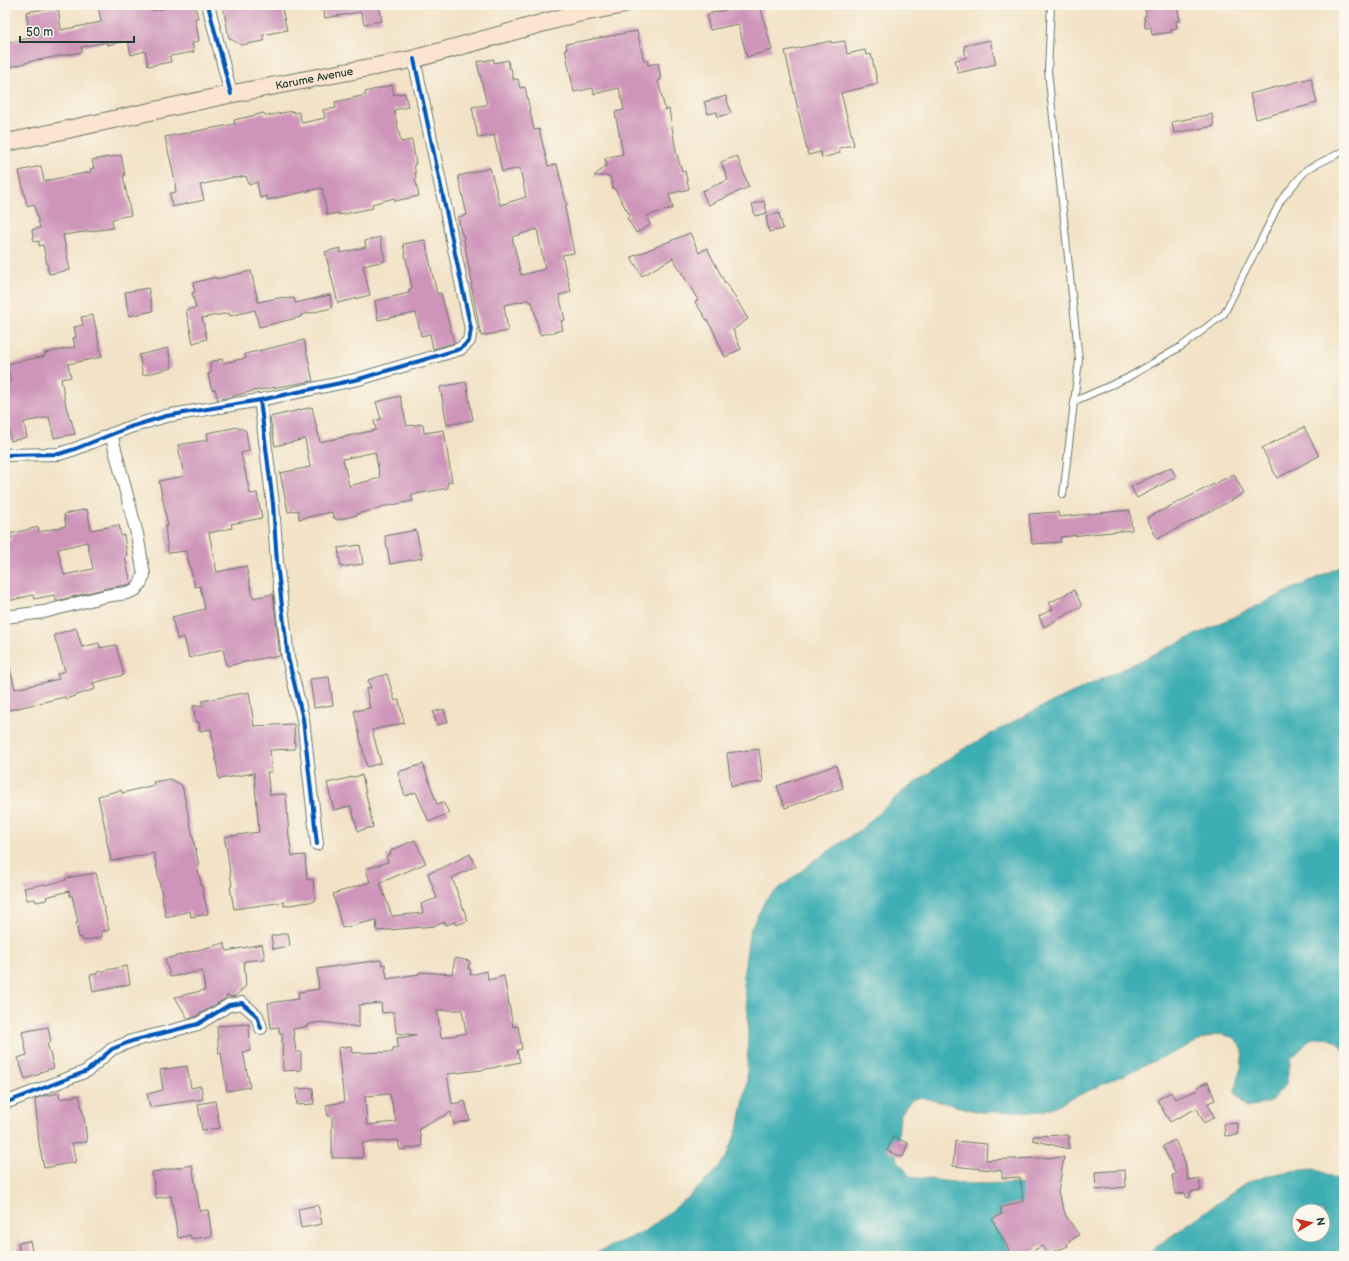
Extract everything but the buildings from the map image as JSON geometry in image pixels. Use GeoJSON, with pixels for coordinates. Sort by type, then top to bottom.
{"type":"FeatureCollection","features":[{"type":"Feature","properties":{"kind":"main road","name":"Karume Avenue"},"geometry":{"type":"LineString","coordinates":[[5,143],[231,94],[414,59],[574,10],[622,5]]}},
{"type":"Feature","properties":{"kind":"street"},"geometry":{"type":"LineString","coordinates":[[208,5],[231,94]]}},
{"type":"Feature","properties":{"kind":"street"},"geometry":{"type":"LineString","coordinates":[[5,455],[58,454],[75,449],[130,427],[166,416],[260,400],[359,378],[460,349],[469,341],[471,330],[414,59]]}},
{"type":"Feature","properties":{"kind":"street"},"geometry":{"type":"LineString","coordinates":[[260,400],[273,504],[277,564],[288,658],[303,719],[317,844]]}},
{"type":"Feature","properties":{"kind":"street"},"geometry":{"type":"LineString","coordinates":[[5,616],[44,612],[105,596],[127,593],[135,590],[140,584],[144,575],[137,534],[111,434]]}},
{"type":"Feature","properties":{"kind":"street"},"geometry":{"type":"LineString","coordinates":[[5,1103],[87,1071],[112,1049],[132,1041],[198,1024],[229,1005],[242,1002],[257,1016],[261,1028]]}},
{"type":"Feature","properties":{"kind":"lane"},"geometry":{"type":"LineString","coordinates":[[1051,5],[1048,71],[1079,360],[1063,495]]}},
{"type":"Feature","properties":{"kind":"lane"},"geometry":{"type":"LineString","coordinates":[[1075,401],[1127,378],[1182,346],[1224,314],[1281,200],[1307,169],[1344,151]]}},
{"type":"Feature","properties":{"kind":"water"},"geometry":{"type":"Polygon","coordinates":[[[1344,565],[1344,1053],[1335,1041],[1323,1038],[1312,1038],[1291,1059],[1286,1084],[1269,1103],[1246,1107],[1235,1092],[1241,1068],[1243,1050],[1235,1038],[1220,1034],[1205,1038],[1044,1111],[980,1112],[921,1097],[911,1100],[900,1115],[896,1157],[910,1177],[970,1184],[1013,1183],[1057,1194],[1064,1209],[1046,1238],[1030,1256],[589,1256],[647,1230],[685,1200],[714,1173],[728,1155],[739,1124],[747,1084],[748,1013],[743,977],[750,930],[766,899],[815,860],[859,831],[902,792],[958,752],[1029,713],[1344,565]]]}},
{"type":"Feature","properties":{"kind":"water"},"geometry":{"type":"Polygon","coordinates":[[[1315,1169],[1344,1182],[1344,1256],[1143,1256],[1246,1183],[1270,1175],[1315,1169]]]}},
{"type":"Feature","properties":{"kind":"cycle path"},"geometry":{"type":"LineString","coordinates":[[208,5],[231,94]]}},
{"type":"Feature","properties":{"kind":"cycle path"},"geometry":{"type":"LineString","coordinates":[[5,455],[59,454],[130,427],[166,416],[260,400],[359,379],[460,349],[469,341],[471,329],[414,59]]}},
{"type":"Feature","properties":{"kind":"cycle path"},"geometry":{"type":"LineString","coordinates":[[260,400],[273,504],[277,563],[288,658],[303,719],[317,844]]}},
{"type":"Feature","properties":{"kind":"cycle path"},"geometry":{"type":"LineString","coordinates":[[5,1103],[87,1071],[112,1049],[132,1041],[198,1024],[229,1005],[242,1003],[257,1016],[261,1028]]}}]}
